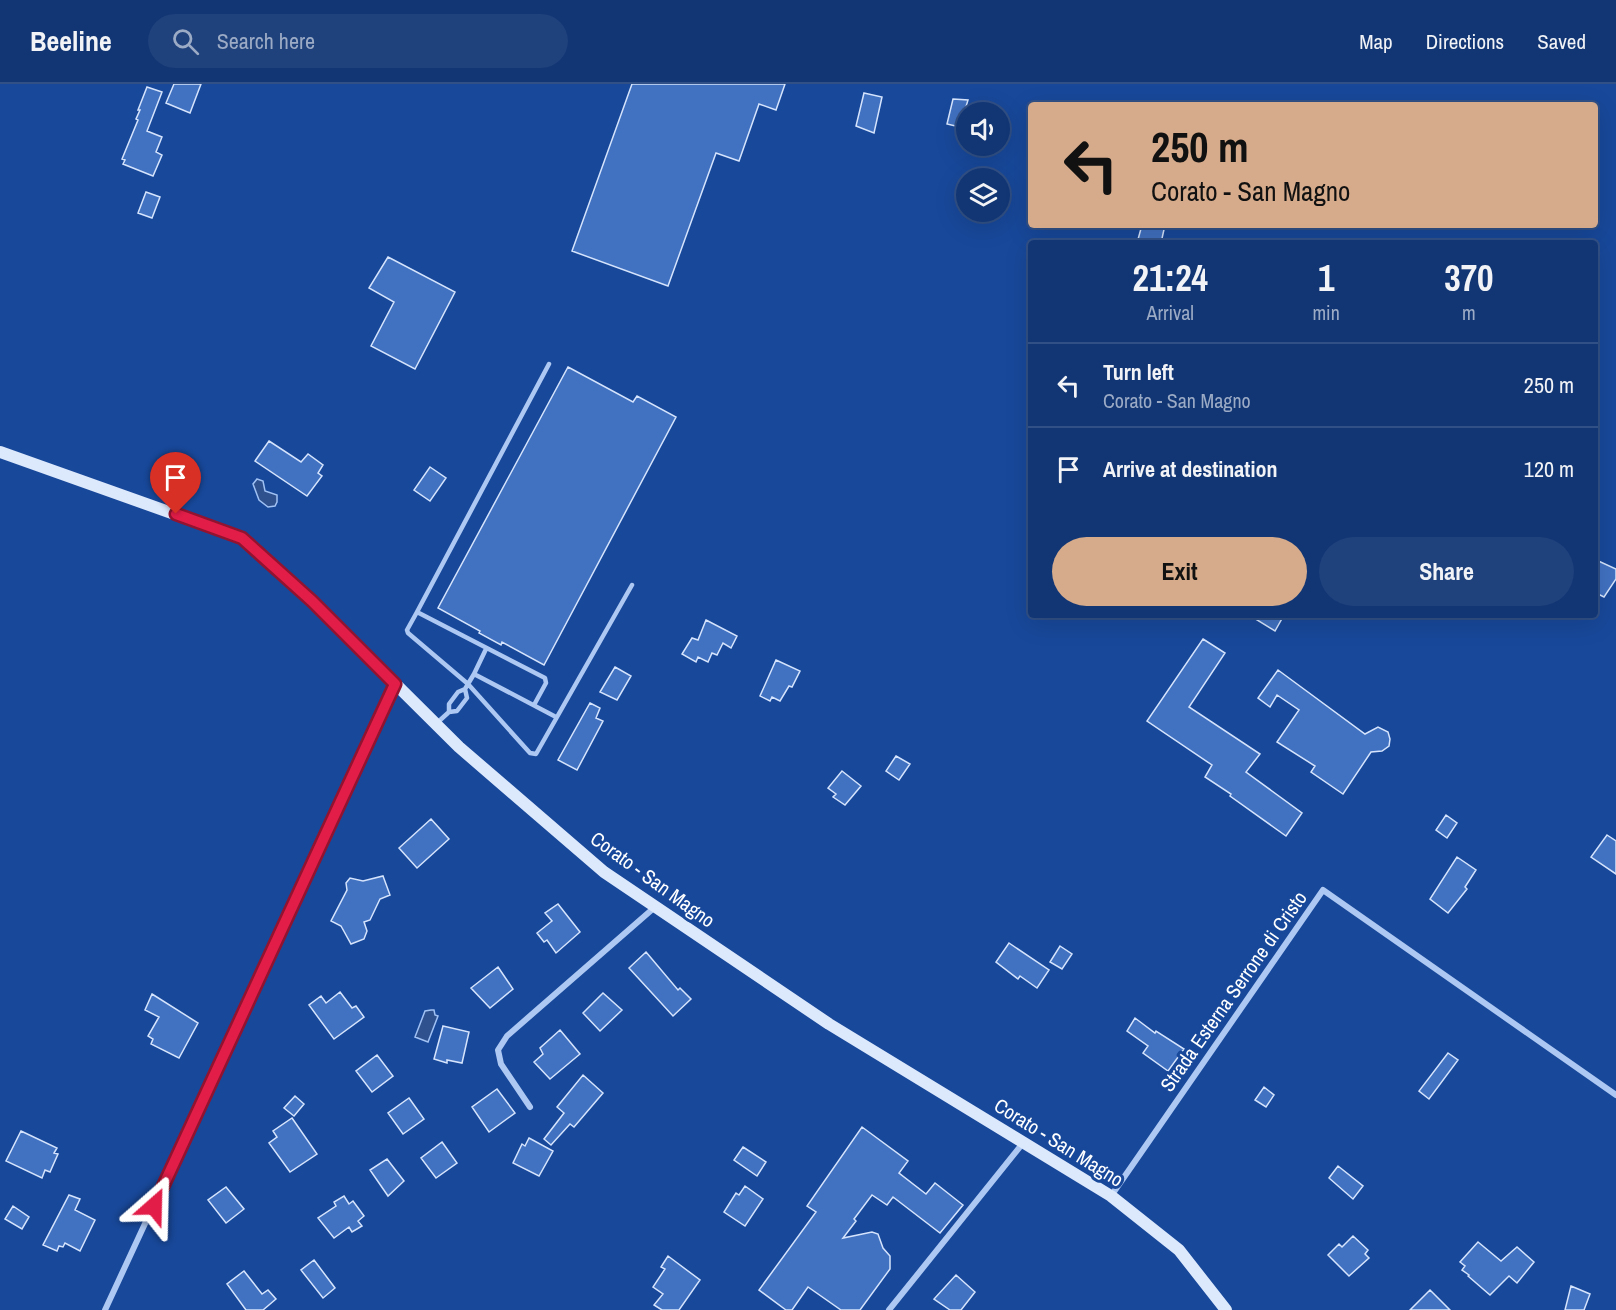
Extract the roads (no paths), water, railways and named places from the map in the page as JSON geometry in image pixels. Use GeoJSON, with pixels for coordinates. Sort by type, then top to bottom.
{"type":"FeatureCollection","features":[{"type":"Feature","properties":{"kind":"main road","name":"Corato - San Magno"},"geometry":{"type":"LineString","coordinates":[[0,452],[242,538],[312,601],[459,747],[604,872],[829,1024],[1112,1196],[1179,1250],[1226,1310]]}},
{"type":"Feature","properties":{"kind":"street"},"geometry":{"type":"LineString","coordinates":[[105,1310],[395,684]]}},
{"type":"Feature","properties":{"kind":"street","name":"Strada Esterna Serrone di Cristo"},"geometry":{"type":"LineString","coordinates":[[1112,1196],[1323,890],[1616,1095]]}},
{"type":"Feature","properties":{"kind":"street"},"geometry":{"type":"LineString","coordinates":[[530,1107],[501,1064],[498,1050],[507,1036],[655,906]]}},
{"type":"Feature","properties":{"kind":"street"},"geometry":{"type":"LineString","coordinates":[[889,1310],[1023,1142]]}},
{"type":"Feature","properties":{"kind":"lane"},"geometry":{"type":"LineString","coordinates":[[549,364],[407,630],[408,633],[466,687],[530,753],[536,754],[632,585]]}},
{"type":"Feature","properties":{"kind":"lane"},"geometry":{"type":"LineString","coordinates":[[417,612],[545,678],[546,683],[534,705]]}},
{"type":"Feature","properties":{"kind":"lane"},"geometry":{"type":"LineString","coordinates":[[449,712],[449,704],[458,692],[466,687],[486,649]]}},
{"type":"Feature","properties":{"kind":"lane"},"geometry":{"type":"LineString","coordinates":[[474,674],[556,717]]}},
{"type":"Feature","properties":{"kind":"lane"},"geometry":{"type":"LineString","coordinates":[[436,724],[449,712],[458,711],[466,698],[466,687]]}},
{"type":"Feature","properties":{"kind":"water"},"geometry":{"type":"Polygon","coordinates":[[[257,479],[263,481],[265,491],[277,495],[275,506],[268,507],[259,500],[253,484],[257,479]]]}},
{"type":"Feature","properties":{"kind":"water"},"geometry":{"type":"Polygon","coordinates":[[[434,1010],[435,1015],[438,1016],[428,1042],[415,1037],[425,1011],[434,1010]]]}}]}
